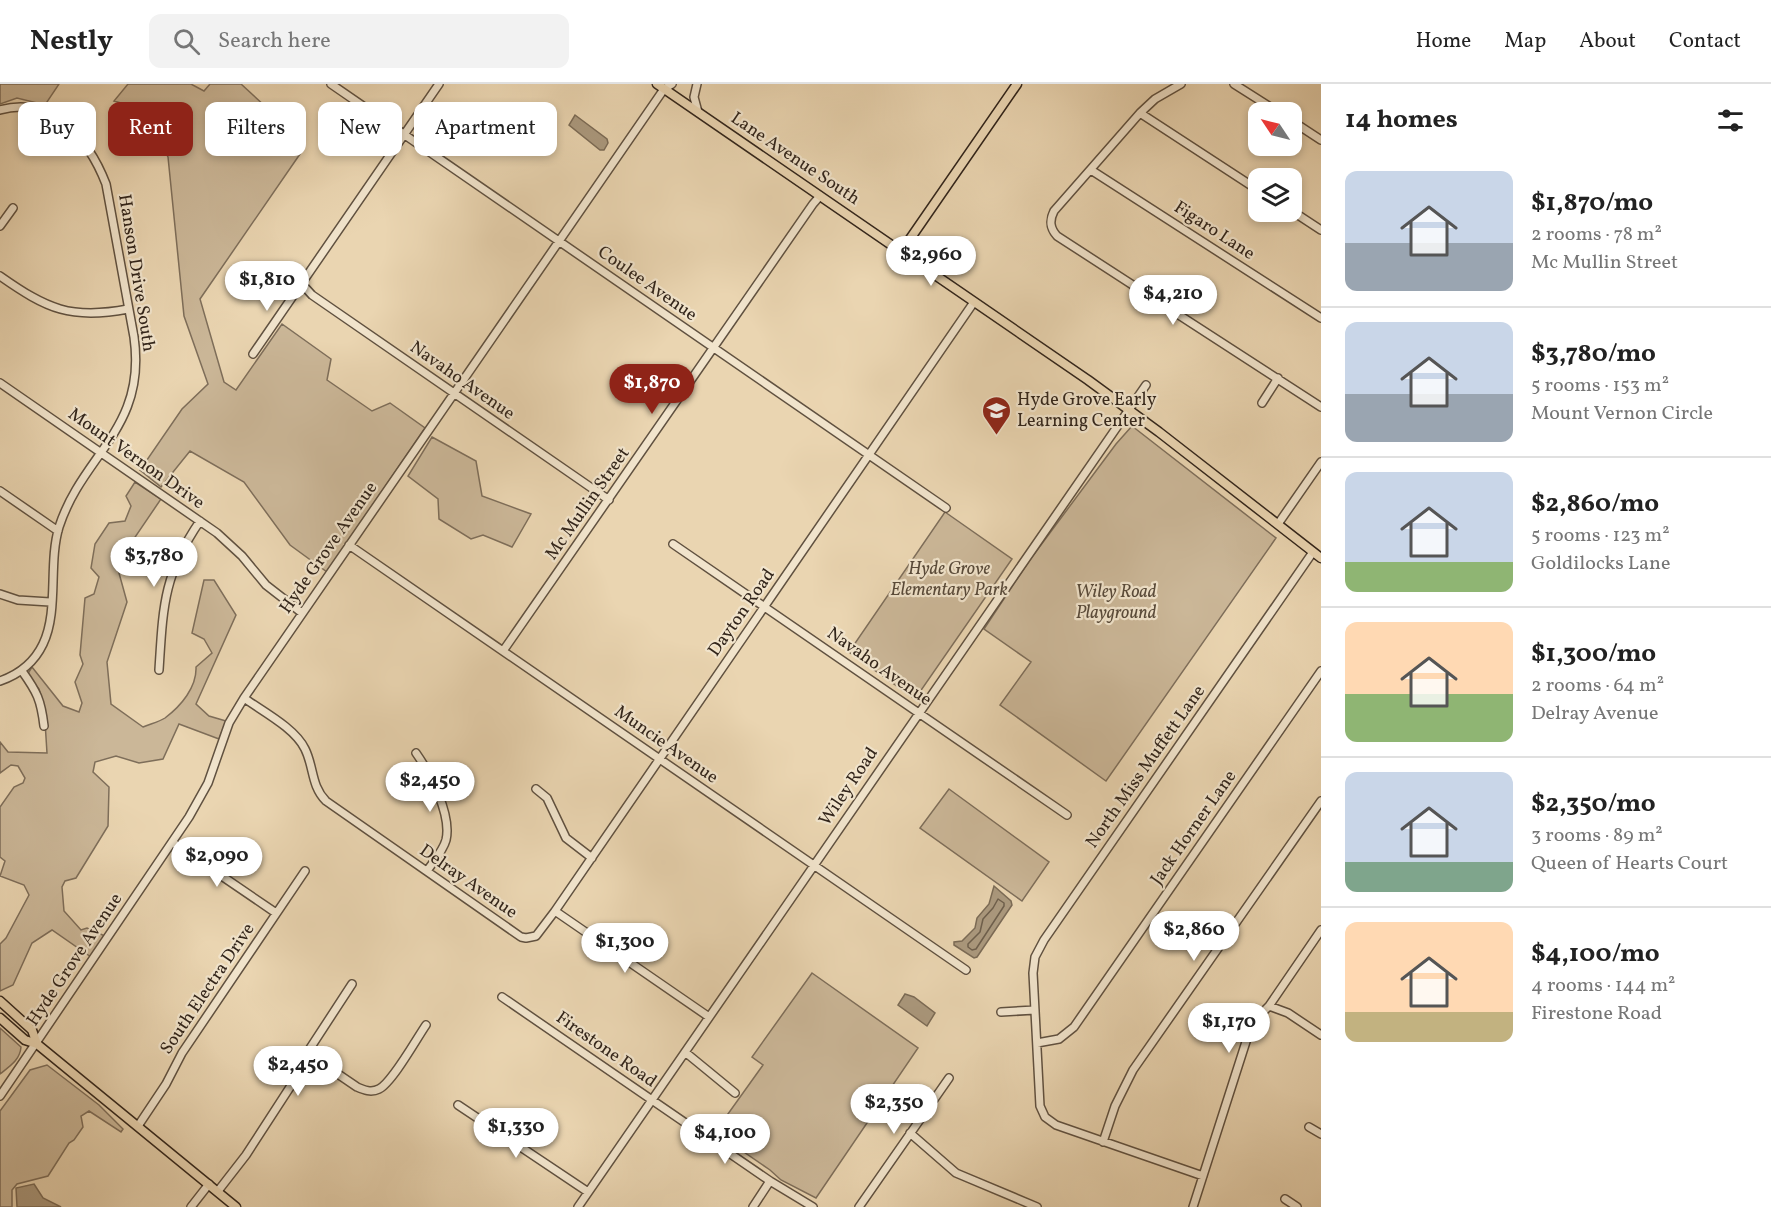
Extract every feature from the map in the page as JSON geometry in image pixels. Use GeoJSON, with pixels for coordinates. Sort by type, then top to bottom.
{"type":"FeatureCollection","features":[{"type":"Feature","properties":{"kind":"main road"},"geometry":{"type":"LineString","coordinates":[[901,252],[1017,84]]}},
{"type":"Feature","properties":{"kind":"main road","name":"Lane Avenue South"},"geometry":{"type":"LineString","coordinates":[[664,86],[698,112],[1128,409],[1321,558]]}},
{"type":"Feature","properties":{"kind":"main road"},"geometry":{"type":"LineString","coordinates":[[0,1001],[32,1030],[37,1044]]}},
{"type":"Feature","properties":{"kind":"main road"},"geometry":{"type":"LineString","coordinates":[[0,1018],[25,1040],[37,1044],[236,1207]]}},
{"type":"Feature","properties":{"kind":"street","name":"Coulee Avenue"},"geometry":{"type":"LineString","coordinates":[[332,84],[946,508]]}},
{"type":"Feature","properties":{"kind":"street"},"geometry":{"type":"LineString","coordinates":[[252,354],[439,84]]}},
{"type":"Feature","properties":{"kind":"street"},"geometry":{"type":"LineString","coordinates":[[697,84],[694,97],[698,112]]}},
{"type":"Feature","properties":{"kind":"street"},"geometry":{"type":"LineString","coordinates":[[1181,84],[1155,99],[1140,113],[1054,212],[1051,225],[1057,236],[1321,407]]}},
{"type":"Feature","properties":{"kind":"street"},"geometry":{"type":"LineString","coordinates":[[1234,84],[1262,102]]}},
{"type":"Feature","properties":{"kind":"street","name":"Hyde Grove Avenue"},"geometry":{"type":"LineString","coordinates":[[0,1096],[200,800],[229,723],[244,698],[664,86]]}},
{"type":"Feature","properties":{"kind":"street","name":"Hanson Drive South"},"geometry":{"type":"LineString","coordinates":[[0,110],[24,106],[40,109],[68,127],[88,148],[96,161],[106,184],[135,349],[133,388],[122,420],[76,490],[58,531],[47,635],[37,654],[22,671],[0,681]]}},
{"type":"Feature","properties":{"kind":"street"},"geometry":{"type":"LineString","coordinates":[[1140,113],[1248,183]]}},
{"type":"Feature","properties":{"kind":"street"},"geometry":{"type":"LineString","coordinates":[[1302,128],[1321,140]]}},
{"type":"Feature","properties":{"kind":"street","name":"Figaro Lane"},"geometry":{"type":"LineString","coordinates":[[1090,170],[1321,318]]}},
{"type":"Feature","properties":{"kind":"street","name":"Mc Mullin Street"},"geometry":{"type":"LineString","coordinates":[[503,651],[820,196]]}},
{"type":"Feature","properties":{"kind":"street"},"geometry":{"type":"LineString","coordinates":[[0,226],[13,208]]}},
{"type":"Feature","properties":{"kind":"street"},"geometry":{"type":"LineString","coordinates":[[1302,218],[1321,231]]}},
{"type":"Feature","properties":{"kind":"street"},"geometry":{"type":"LineString","coordinates":[[0,276],[35,300],[59,309],[92,314],[128,309]]}},
{"type":"Feature","properties":{"kind":"street","name":"Navaho Avenue"},"geometry":{"type":"LineString","coordinates":[[301,283],[312,295],[609,500]]}},
{"type":"Feature","properties":{"kind":"street","name":"Dayton Road"},"geometry":{"type":"LineString","coordinates":[[531,938],[540,933],[974,302]]}},
{"type":"Feature","properties":{"kind":"street"},"geometry":{"type":"LineString","coordinates":[[1262,403],[1278,378]]}},
{"type":"Feature","properties":{"kind":"street","name":"Mount Vernon Drive"},"geometry":{"type":"LineString","coordinates":[[0,383],[228,542],[266,585],[302,614]]}},
{"type":"Feature","properties":{"kind":"street","name":"Wiley Road"},"geometry":{"type":"LineString","coordinates":[[578,1207],[1146,385]]}},
{"type":"Feature","properties":{"kind":"street"},"geometry":{"type":"LineString","coordinates":[[1278,524],[1321,462]]}},
{"type":"Feature","properties":{"kind":"street"},"geometry":{"type":"LineString","coordinates":[[0,491],[58,531]]}},
{"type":"Feature","properties":{"kind":"street"},"geometry":{"type":"LineString","coordinates":[[159,670],[162,620],[168,584],[181,550],[200,521]]}},
{"type":"Feature","properties":{"kind":"street","name":"Navaho Avenue"},"geometry":{"type":"LineString","coordinates":[[673,544],[1067,815]]}},
{"type":"Feature","properties":{"kind":"street","name":"Muncie Avenue"},"geometry":{"type":"LineString","coordinates":[[349,545],[966,970]]}},
{"type":"Feature","properties":{"kind":"street","name":"North Miss Muffett Lane"},"geometry":{"type":"LineString","coordinates":[[1103,1142],[1056,1125],[1045,1117],[1040,1106],[1034,964],[1039,948],[1313,552]]}},
{"type":"Feature","properties":{"kind":"street"},"geometry":{"type":"LineString","coordinates":[[0,594],[18,600],[51,602]]}},
{"type":"Feature","properties":{"kind":"street"},"geometry":{"type":"LineString","coordinates":[[22,671],[37,691],[44,726]]}},
{"type":"Feature","properties":{"kind":"street","name":"Jack Horner Lane"},"geometry":{"type":"LineString","coordinates":[[1037,1043],[1059,1039],[1074,1027],[1321,671]]}},
{"type":"Feature","properties":{"kind":"street","name":"Delray Avenue"},"geometry":{"type":"LineString","coordinates":[[244,698],[297,737],[306,751],[317,790],[326,801],[521,937],[531,938]]}},
{"type":"Feature","properties":{"kind":"street"},"geometry":{"type":"LineString","coordinates":[[416,753],[429,772],[447,828],[444,846],[427,871]]}},
{"type":"Feature","properties":{"kind":"street"},"geometry":{"type":"LineString","coordinates":[[536,789],[547,798],[566,838],[592,858]]}},
{"type":"Feature","properties":{"kind":"street"},"geometry":{"type":"LineString","coordinates":[[1203,1176],[1103,1142],[1115,1106],[1133,1070],[1321,801]]}},
{"type":"Feature","properties":{"kind":"street"},"geometry":{"type":"LineString","coordinates":[[172,842],[276,913]]}},
{"type":"Feature","properties":{"kind":"street","name":"South Electra Drive"},"geometry":{"type":"LineString","coordinates":[[138,1126],[166,1084],[182,1053],[305,871]]}},
{"type":"Feature","properties":{"kind":"street"},"geometry":{"type":"LineString","coordinates":[[555,911],[709,1017]]}},
{"type":"Feature","properties":{"kind":"street"},"geometry":{"type":"LineString","coordinates":[[1193,1207],[1252,1023],[1269,1005],[1321,930]]}},
{"type":"Feature","properties":{"kind":"street"},"geometry":{"type":"LineString","coordinates":[[218,1191],[241,1161],[294,1081],[307,1053],[352,984]]}},
{"type":"Feature","properties":{"kind":"street","name":"Firestone Road"},"geometry":{"type":"LineString","coordinates":[[502,997],[770,1181],[813,1207]]}},
{"type":"Feature","properties":{"kind":"street"},"geometry":{"type":"LineString","coordinates":[[1269,1005],[1288,1013],[1321,1035]]}},
{"type":"Feature","properties":{"kind":"street"},"geometry":{"type":"LineString","coordinates":[[1001,1012],[1035,1010]]}},
{"type":"Feature","properties":{"kind":"street"},"geometry":{"type":"LineString","coordinates":[[307,1053],[357,1087],[377,1090],[387,1083],[426,1025]]}},
{"type":"Feature","properties":{"kind":"street"},"geometry":{"type":"LineString","coordinates":[[685,1052],[735,1093]]}},
{"type":"Feature","properties":{"kind":"street"},"geometry":{"type":"LineString","coordinates":[[859,1207],[949,1078]]}},
{"type":"Feature","properties":{"kind":"street"},"geometry":{"type":"LineString","coordinates":[[458,1105],[588,1192]]}},
{"type":"Feature","properties":{"kind":"street"},"geometry":{"type":"LineString","coordinates":[[1309,1127],[1321,1134]]}},
{"type":"Feature","properties":{"kind":"street"},"geometry":{"type":"LineString","coordinates":[[910,1133],[956,1173],[1037,1207]]}},
{"type":"Feature","properties":{"kind":"street"},"geometry":{"type":"LineString","coordinates":[[753,1207],[770,1181]]}},
{"type":"Feature","properties":{"kind":"street"},"geometry":{"type":"LineString","coordinates":[[192,1207],[209,1184]]}},
{"type":"Feature","properties":{"kind":"street"},"geometry":{"type":"LineString","coordinates":[[1284,1199],[1297,1207]]}},
{"type":"Feature","properties":{"kind":"green space"},"geometry":{"type":"Polygon","coordinates":[[[0,84],[59,84],[47,102],[33,102],[17,98],[0,104],[0,84]]]}},
{"type":"Feature","properties":{"kind":"green space"},"geometry":{"type":"Polygon","coordinates":[[[128,84],[191,84],[204,91],[210,84],[241,84],[260,102],[205,102],[205,156],[299,156],[200,299],[224,382],[236,390],[282,324],[331,359],[327,380],[372,411],[390,403],[425,428],[327,572],[290,545],[244,482],[190,451],[161,487],[140,470],[182,409],[208,384],[184,316],[167,156],[193,156],[193,102],[114,101],[128,84]]]}},
{"type":"Feature","properties":{"kind":"green space","name":"Wiley Road Playground"},"geometry":{"type":"Polygon","coordinates":[[[1132,426],[1276,538],[1106,781],[1000,705],[1031,662],[984,629],[1029,561],[1116,444],[1132,426]]]}},
{"type":"Feature","properties":{"kind":"green space"},"geometry":{"type":"Polygon","coordinates":[[[432,437],[476,461],[482,496],[531,514],[512,547],[483,535],[471,539],[439,519],[438,499],[408,476],[432,437]]]}},
{"type":"Feature","properties":{"kind":"green space"},"geometry":{"type":"Polygon","coordinates":[[[135,482],[161,499],[131,543],[119,573],[127,602],[107,662],[111,704],[143,727],[165,718],[182,702],[194,682],[196,667],[212,653],[204,639],[192,633],[204,580],[214,580],[236,615],[196,704],[209,716],[226,721],[219,739],[179,724],[163,759],[139,763],[116,756],[95,762],[93,772],[109,787],[108,826],[76,878],[65,881],[62,887],[64,911],[81,930],[87,928],[105,936],[91,957],[52,930],[32,943],[13,985],[0,991],[0,944],[6,938],[29,895],[24,885],[0,876],[5,861],[0,857],[0,807],[14,787],[23,783],[25,778],[18,766],[11,765],[0,773],[0,742],[8,752],[47,753],[44,706],[39,689],[27,675],[32,667],[63,706],[79,712],[82,703],[75,682],[83,664],[80,655],[85,598],[94,594],[99,577],[91,568],[95,544],[109,523],[125,521],[131,506],[126,496],[135,482]]]}},
{"type":"Feature","properties":{"kind":"green space","name":"Hyde Grove Elementary Park"},"geometry":{"type":"Polygon","coordinates":[[[945,512],[1012,559],[915,699],[849,652],[945,512]]]}},
{"type":"Feature","properties":{"kind":"green space"},"geometry":{"type":"Polygon","coordinates":[[[949,789],[1049,862],[1022,901],[920,828],[949,789]]]}},
{"type":"Feature","properties":{"kind":"green space"},"geometry":{"type":"Polygon","coordinates":[[[812,973],[918,1048],[816,1198],[781,1180],[715,1132],[763,1065],[752,1057],[812,973]]]}},
{"type":"Feature","properties":{"kind":"green space"},"geometry":{"type":"Polygon","coordinates":[[[0,1028],[21,1047],[17,1059],[0,1074],[0,1028]]]}},
{"type":"Feature","properties":{"kind":"green space"},"geometry":{"type":"Polygon","coordinates":[[[47,1065],[99,1105],[123,1129],[121,1132],[89,1111],[81,1116],[83,1127],[69,1143],[48,1176],[17,1184],[12,1190],[12,1207],[0,1207],[0,1111],[30,1070],[47,1065]]]}},
{"type":"Feature","properties":{"kind":"water"},"geometry":{"type":"Polygon","coordinates":[[[575,115],[607,139],[608,143],[604,150],[600,150],[569,125],[575,115]]]}},
{"type":"Feature","properties":{"kind":"water"},"geometry":{"type":"Polygon","coordinates":[[[994,886],[1011,901],[1012,905],[977,957],[974,958],[954,945],[954,942],[962,941],[975,928],[977,918],[989,904],[994,886]]]}},
{"type":"Feature","properties":{"kind":"water"},"geometry":{"type":"Polygon","coordinates":[[[905,994],[914,997],[935,1013],[927,1026],[898,1005],[905,994]]]}},
{"type":"Feature","properties":{"kind":"water"},"geometry":{"type":"Polygon","coordinates":[[[34,1184],[43,1198],[61,1207],[17,1207],[16,1188],[34,1184]]]}},
{"type":"Feature","properties":{"kind":"place","name":"Hyde Grove Early Learning Center"},"geometry":{"type":"Point","coordinates":[996,436]}}]}
